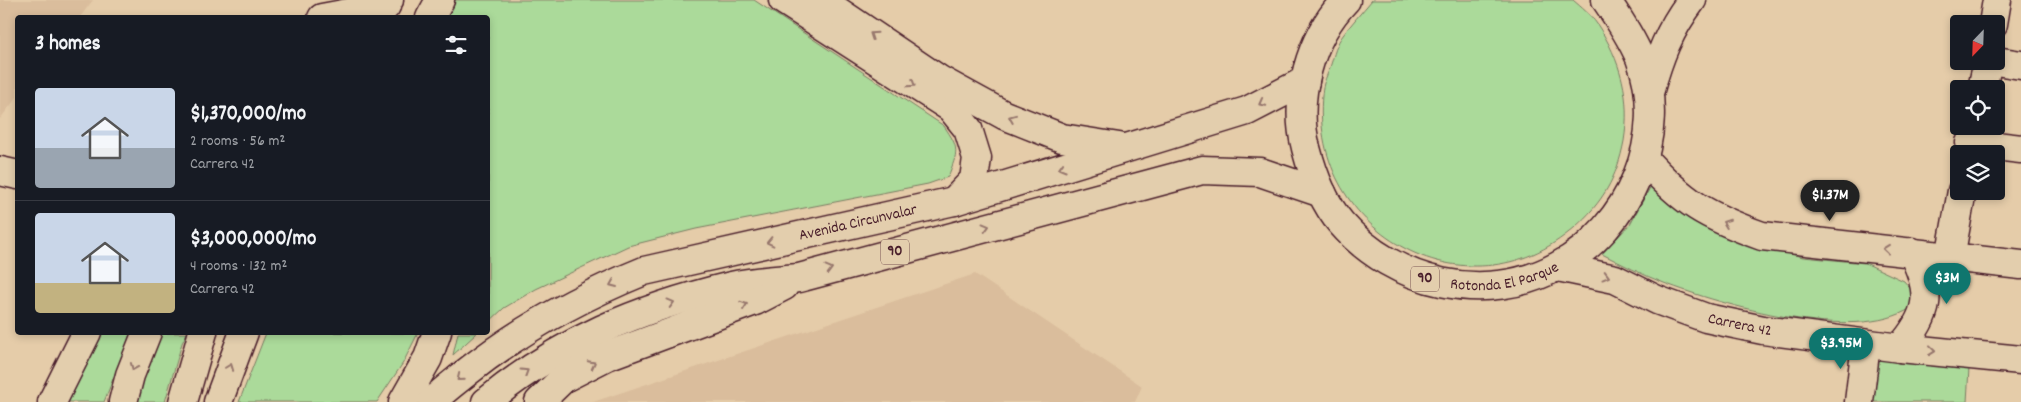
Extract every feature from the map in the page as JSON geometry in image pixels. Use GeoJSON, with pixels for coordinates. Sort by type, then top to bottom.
{"type":"FeatureCollection","features":[{"type":"Feature","properties":{"kind":"main road"},"geometry":{"type":"LineString","coordinates":[[432,15],[440,0]]}},
{"type":"Feature","properties":{"kind":"main road"},"geometry":{"type":"LineString","coordinates":[[784,0],[950,108],[968,129],[977,158],[974,180],[954,201]]}},
{"type":"Feature","properties":{"kind":"main road"},"geometry":{"type":"LineString","coordinates":[[821,0],[940,80],[1004,115],[1062,138],[1126,148]]}},
{"type":"Feature","properties":{"kind":"main road","name":"Rotonda El Parque"},"geometry":{"type":"LineString","coordinates":[[1346,0],[1336,10],[1317,43],[1305,80],[1302,109],[1303,138],[1310,166],[1322,194],[1340,222],[1365,246],[1393,266],[1425,279],[1458,286],[1493,286],[1526,280],[1558,267],[1587,247],[1612,222],[1631,192],[1644,159],[1649,124],[1648,94],[1641,60],[1626,28],[1606,0]]}},
{"type":"Feature","properties":{"kind":"main road","name":"90"},"geometry":{"type":"LineString","coordinates":[[1648,94],[1661,52],[1676,21],[1692,0]]}},
{"type":"Feature","properties":{"kind":"main road"},"geometry":{"type":"LineString","coordinates":[[1994,15],[1997,0]]}},
{"type":"Feature","properties":{"kind":"main road"},"geometry":{"type":"LineString","coordinates":[[341,15],[384,8]]}},
{"type":"Feature","properties":{"kind":"main road"},"geometry":{"type":"LineString","coordinates":[[2005,62],[2021,65]]}},
{"type":"Feature","properties":{"kind":"main road","name":"Avenida Circunvalar"},"geometry":{"type":"LineString","coordinates":[[432,402],[487,356],[539,321],[603,288],[644,271],[954,201],[1247,111],[1305,80]]}},
{"type":"Feature","properties":{"kind":"main road"},"geometry":{"type":"LineString","coordinates":[[1971,141],[2021,150]]}},
{"type":"Feature","properties":{"kind":"main road"},"geometry":{"type":"LineString","coordinates":[[1644,159],[1668,186],[1698,209],[1723,222],[1762,236],[2021,265]]}},
{"type":"Feature","properties":{"kind":"main road","name":"90"},"geometry":{"type":"LineString","coordinates":[[486,402],[514,379],[586,335],[652,308],[733,285],[799,278],[1202,170],[1260,172],[1322,194]]}},
{"type":"Feature","properties":{"kind":"main road"},"geometry":{"type":"LineString","coordinates":[[0,172],[15,175]]}},
{"type":"Feature","properties":{"kind":"main road"},"geometry":{"type":"LineString","coordinates":[[1950,258],[1960,200]]}},
{"type":"Feature","properties":{"kind":"main road"},"geometry":{"type":"LineString","coordinates":[[1900,348],[1918,328],[1926,303],[1924,276],[1912,252]]}},
{"type":"Feature","properties":{"kind":"main road","name":"Carrera 42"},"geometry":{"type":"LineString","coordinates":[[1558,267],[1615,279],[1664,302],[1706,318],[1763,330],[1900,348],[2021,360]]}},
{"type":"Feature","properties":{"kind":"main road"},"geometry":{"type":"LineString","coordinates":[[539,402],[564,378],[607,356],[755,301],[799,278]]}},
{"type":"Feature","properties":{"kind":"main road"},"geometry":{"type":"LineString","coordinates":[[52,402],[86,335]]}},
{"type":"Feature","properties":{"kind":"main road"},"geometry":{"type":"LineString","coordinates":[[122,402],[130,375],[147,335]]}},
{"type":"Feature","properties":{"kind":"main road"},"geometry":{"type":"LineString","coordinates":[[183,402],[202,335]]}},
{"type":"Feature","properties":{"kind":"main road"},"geometry":{"type":"LineString","coordinates":[[218,402],[243,335]]}},
{"type":"Feature","properties":{"kind":"main road"},"geometry":{"type":"LineString","coordinates":[[403,402],[428,358],[436,335]]}},
{"type":"Feature","properties":{"kind":"main road"},"geometry":{"type":"LineString","coordinates":[[1859,402],[1866,344]]}},
{"type":"Feature","properties":{"kind":"shaded area"},"geometry":{"type":"Polygon","coordinates":[[[0,0],[93,0],[82,15],[15,15],[15,100],[0,119],[0,0]]]}},
{"type":"Feature","properties":{"kind":"shaded area"},"geometry":{"type":"Polygon","coordinates":[[[975,274],[1142,386],[1135,402],[593,402],[975,274]]]}},
{"type":"Feature","properties":{"kind":"green space"},"geometry":{"type":"Polygon","coordinates":[[[452,0],[754,0],[944,126],[955,145],[954,161],[948,177],[928,184],[696,229],[628,246],[536,289],[504,308],[490,321],[490,15],[443,15],[452,0]]]}},
{"type":"Feature","properties":{"kind":"green space"},"geometry":{"type":"Polygon","coordinates":[[[1372,0],[1573,0],[1592,17],[1605,38],[1618,66],[1625,95],[1626,125],[1621,154],[1613,178],[1601,199],[1585,218],[1575,227],[1532,254],[1487,266],[1443,262],[1401,246],[1365,219],[1339,182],[1324,138],[1323,87],[1339,42],[1348,28],[1372,0]]]}},
{"type":"Feature","properties":{"kind":"green space"},"geometry":{"type":"Polygon","coordinates":[[[1652,184],[1694,222],[1746,243],[1803,257],[1865,263],[1904,281],[1913,292],[1911,308],[1887,318],[1857,322],[1824,322],[1788,317],[1753,310],[1689,292],[1664,283],[1602,254],[1630,224],[1652,184]]]}},
{"type":"Feature","properties":{"kind":"green space"},"geometry":{"type":"Polygon","coordinates":[[[102,335],[130,335],[104,402],[61,402],[102,335]]]}},
{"type":"Feature","properties":{"kind":"green space"},"geometry":{"type":"Polygon","coordinates":[[[156,335],[186,335],[165,402],[132,402],[156,335]]]}},
{"type":"Feature","properties":{"kind":"green space"},"geometry":{"type":"Polygon","coordinates":[[[265,335],[417,335],[403,363],[377,402],[239,402],[265,335]]]}},
{"type":"Feature","properties":{"kind":"green space"},"geometry":{"type":"Polygon","coordinates":[[[458,335],[475,335],[453,355],[458,335]]]}},
{"type":"Feature","properties":{"kind":"green space"},"geometry":{"type":"Polygon","coordinates":[[[1875,358],[1969,368],[1967,402],[1871,402],[1875,358]]]}}]}
